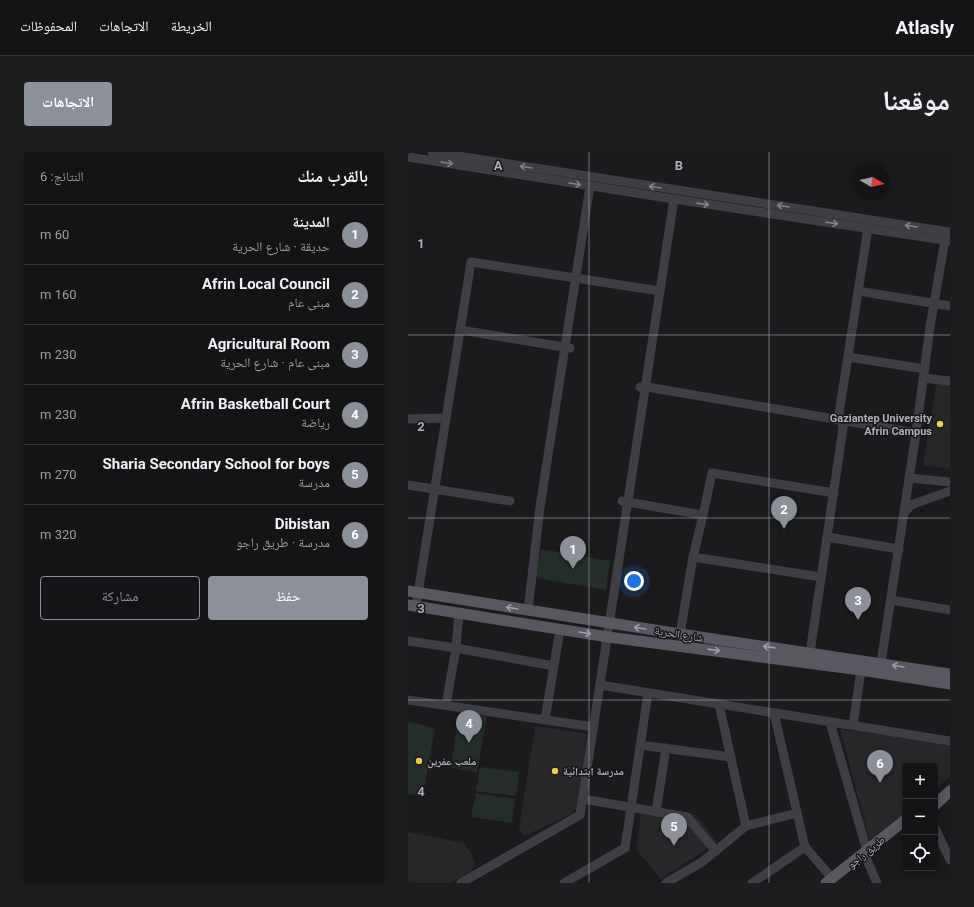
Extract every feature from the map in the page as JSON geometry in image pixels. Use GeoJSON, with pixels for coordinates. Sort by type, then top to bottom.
{"type":"FeatureCollection","features":[{"type":"Feature","properties":{"kind":"main road","name":"شارع الحرية"},"geometry":{"type":"LineString","coordinates":[[413,592],[528,611],[810,653],[860,670],[921,675],[950,674]]}},
{"type":"Feature","properties":{"kind":"main road","name":"شارع الحرية"},"geometry":{"type":"LineString","coordinates":[[412,606],[608,636],[837,662],[881,664],[950,684]]}},
{"type":"Feature","properties":{"kind":"main road"},"geometry":{"type":"LineString","coordinates":[[938,794],[950,784]]}},
{"type":"Feature","properties":{"kind":"main road"},"geometry":{"type":"LineString","coordinates":[[938,802],[950,791]]}},
{"type":"Feature","properties":{"kind":"main road","name":"طريق راجو"},"geometry":{"type":"LineString","coordinates":[[867,856],[902,823]]}},
{"type":"Feature","properties":{"kind":"main road","name":"طريق راجو"},"geometry":{"type":"LineString","coordinates":[[833,881],[902,832]]}},
{"type":"Feature","properties":{"kind":"street"},"geometry":{"type":"LineString","coordinates":[[432,152],[948,236]]}},
{"type":"Feature","properties":{"kind":"street"},"geometry":{"type":"LineString","coordinates":[[408,157],[674,200],[868,228],[948,236]]}},
{"type":"Feature","properties":{"kind":"street"},"geometry":{"type":"LineString","coordinates":[[528,611],[540,507],[568,348],[576,278],[590,186]]}},
{"type":"Feature","properties":{"kind":"street"},"geometry":{"type":"LineString","coordinates":[[461,883],[476,879],[580,815],[610,623],[625,501],[642,387],[660,291],[674,200]]}},
{"type":"Feature","properties":{"kind":"street"},"geometry":{"type":"LineString","coordinates":[[810,653],[834,493],[848,357],[868,228]]}},
{"type":"Feature","properties":{"kind":"street"},"geometry":{"type":"LineString","coordinates":[[881,664],[910,478],[934,303],[948,236]]}},
{"type":"Feature","properties":{"kind":"street"},"geometry":{"type":"LineString","coordinates":[[412,606],[413,592],[435,490],[471,262],[660,291]]}},
{"type":"Feature","properties":{"kind":"street"},"geometry":{"type":"LineString","coordinates":[[858,291],[950,306]]}},
{"type":"Feature","properties":{"kind":"street"},"geometry":{"type":"LineString","coordinates":[[460,330],[568,348]]}},
{"type":"Feature","properties":{"kind":"street"},"geometry":{"type":"LineString","coordinates":[[848,357],[924,373],[950,381]]}},
{"type":"Feature","properties":{"kind":"street"},"geometry":{"type":"LineString","coordinates":[[642,387],[916,432]]}},
{"type":"Feature","properties":{"kind":"street"},"geometry":{"type":"LineString","coordinates":[[408,419],[446,418]]}},
{"type":"Feature","properties":{"kind":"street"},"geometry":{"type":"LineString","coordinates":[[680,634],[693,557],[704,515],[712,473],[834,493]]}},
{"type":"Feature","properties":{"kind":"street"},"geometry":{"type":"LineString","coordinates":[[910,478],[950,482]]}},
{"type":"Feature","properties":{"kind":"street"},"geometry":{"type":"LineString","coordinates":[[408,485],[510,501]]}},
{"type":"Feature","properties":{"kind":"street"},"geometry":{"type":"LineString","coordinates":[[904,513],[911,505],[950,491]]}},
{"type":"Feature","properties":{"kind":"street"},"geometry":{"type":"LineString","coordinates":[[625,501],[704,515]]}},
{"type":"Feature","properties":{"kind":"street"},"geometry":{"type":"LineString","coordinates":[[827,537],[899,549]]}},
{"type":"Feature","properties":{"kind":"street"},"geometry":{"type":"LineString","coordinates":[[693,557],[821,577]]}},
{"type":"Feature","properties":{"kind":"street"},"geometry":{"type":"LineString","coordinates":[[891,600],[950,610]]}},
{"type":"Feature","properties":{"kind":"street"},"geometry":{"type":"LineString","coordinates":[[446,705],[456,648],[459,613]]}},
{"type":"Feature","properties":{"kind":"street"},"geometry":{"type":"LineString","coordinates":[[545,720],[560,629]]}},
{"type":"Feature","properties":{"kind":"street"},"geometry":{"type":"LineString","coordinates":[[408,641],[456,648],[554,666]]}},
{"type":"Feature","properties":{"kind":"street"},"geometry":{"type":"LineString","coordinates":[[853,725],[860,670]]}},
{"type":"Feature","properties":{"kind":"street"},"geometry":{"type":"LineString","coordinates":[[600,685],[950,741]]}},
{"type":"Feature","properties":{"kind":"street"},"geometry":{"type":"LineString","coordinates":[[564,883],[625,848],[648,693]]}},
{"type":"Feature","properties":{"kind":"street"},"geometry":{"type":"LineString","coordinates":[[408,700],[594,727]]}},
{"type":"Feature","properties":{"kind":"street"},"geometry":{"type":"LineString","coordinates":[[719,704],[746,826]]}},
{"type":"Feature","properties":{"kind":"street"},"geometry":{"type":"LineString","coordinates":[[774,712],[804,847],[833,881]]}},
{"type":"Feature","properties":{"kind":"street"},"geometry":{"type":"LineString","coordinates":[[830,722],[867,856],[877,883]]}},
{"type":"Feature","properties":{"kind":"street"},"geometry":{"type":"LineString","coordinates":[[640,745],[731,757]]}},
{"type":"Feature","properties":{"kind":"street"},"geometry":{"type":"LineString","coordinates":[[656,812],[666,748]]}},
{"type":"Feature","properties":{"kind":"street"},"geometry":{"type":"LineString","coordinates":[[583,799],[687,817],[716,851]]}},
{"type":"Feature","properties":{"kind":"street"},"geometry":{"type":"LineString","coordinates":[[666,883],[702,862],[746,826],[797,813]]}},
{"type":"Feature","properties":{"kind":"street"},"geometry":{"type":"LineString","coordinates":[[938,834],[950,860]]}},
{"type":"Feature","properties":{"kind":"street"},"geometry":{"type":"LineString","coordinates":[[752,883],[804,847]]}},
{"type":"Feature","properties":{"kind":"shaded area","name":"Gaziantep University Afrin Campus"},"geometry":{"type":"Polygon","coordinates":[[[937,379],[950,382],[950,469],[923,465],[937,379]]]}},
{"type":"Feature","properties":{"kind":"shaded area"},"geometry":{"type":"Polygon","coordinates":[[[541,549],[610,561],[606,590],[536,578],[541,549]]]}},
{"type":"Feature","properties":{"kind":"shaded area"},"geometry":{"type":"Polygon","coordinates":[[[459,712],[487,717],[477,772],[451,768],[459,712]]]}},
{"type":"Feature","properties":{"kind":"shaded area","name":"ملعب عفرين"},"geometry":{"type":"Polygon","coordinates":[[[408,722],[435,728],[423,796],[408,794],[408,722]]]}},
{"type":"Feature","properties":{"kind":"shaded area","name":"مدرسة ابتدائية"},"geometry":{"type":"Polygon","coordinates":[[[535,726],[587,734],[577,808],[569,815],[524,836],[519,829],[535,726]]]}},
{"type":"Feature","properties":{"kind":"shaded area"},"geometry":{"type":"Polygon","coordinates":[[[840,729],[950,744],[950,777],[938,787],[938,763],[902,763],[902,815],[870,842],[840,729]]]}},
{"type":"Feature","properties":{"kind":"shaded area"},"geometry":{"type":"Polygon","coordinates":[[[480,767],[519,772],[516,796],[476,791],[480,767]]]}},
{"type":"Feature","properties":{"kind":"shaded area"},"geometry":{"type":"Polygon","coordinates":[[[476,793],[515,799],[512,823],[471,817],[476,793]]]}},
{"type":"Feature","properties":{"kind":"shaded area"},"geometry":{"type":"Polygon","coordinates":[[[642,807],[696,815],[717,842],[661,879],[636,849],[642,807]]]}},
{"type":"Feature","properties":{"kind":"shaded area"},"geometry":{"type":"Polygon","coordinates":[[[408,832],[464,843],[472,855],[475,864],[473,868],[469,873],[451,883],[408,883],[408,832]]]}},
{"type":"Feature","properties":{"kind":"place","name":"Gaziantep University Afrin Campus"},"geometry":{"type":"Point","coordinates":[940,424]}},
{"type":"Feature","properties":{"kind":"place","name":"Afrin Local Council"},"geometry":{"type":"Point","coordinates":[784,529]}},
{"type":"Feature","properties":{"kind":"place","name":"المدينة"},"geometry":{"type":"Point","coordinates":[573,569]}},
{"type":"Feature","properties":{"kind":"place","name":"Agricultural Room"},"geometry":{"type":"Point","coordinates":[858,620]}},
{"type":"Feature","properties":{"kind":"place","name":"Afrin Basketball Court"},"geometry":{"type":"Point","coordinates":[469,743]}},
{"type":"Feature","properties":{"kind":"place","name":"ملعب عفرين"},"geometry":{"type":"Point","coordinates":[419,761]}},
{"type":"Feature","properties":{"kind":"place","name":"مدرسة ابتدائية"},"geometry":{"type":"Point","coordinates":[555,771]}},
{"type":"Feature","properties":{"kind":"place","name":"Dibistan"},"geometry":{"type":"Point","coordinates":[880,783]}},
{"type":"Feature","properties":{"kind":"place","name":"Sharia Secondary School for boys"},"geometry":{"type":"Point","coordinates":[674,846]}}]}
